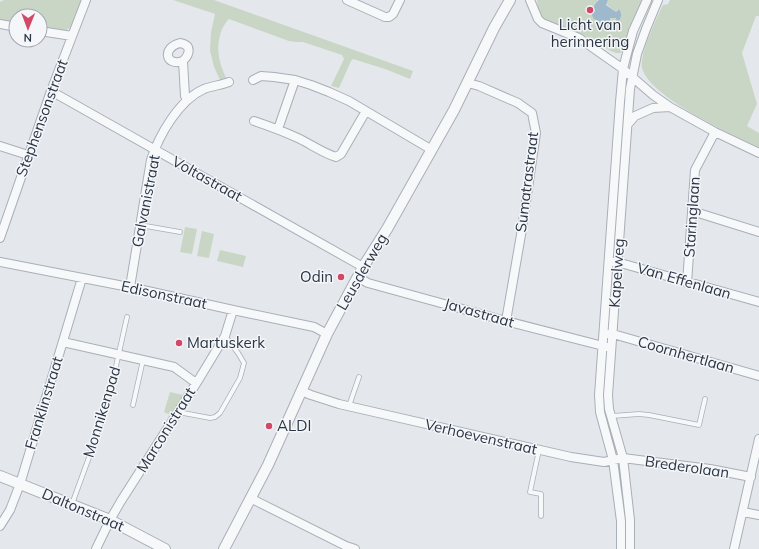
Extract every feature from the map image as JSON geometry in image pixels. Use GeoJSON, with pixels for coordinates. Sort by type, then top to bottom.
{"type":"FeatureCollection","features":[{"type":"Feature","properties":{"kind":"street","name":"Stephensonstraat"},"geometry":{"type":"LineString","coordinates":[[0,238],[51,91],[86,0]]}},
{"type":"Feature","properties":{"kind":"street"},"geometry":{"type":"LineString","coordinates":[[347,0],[385,17],[389,17],[393,14],[400,0]]}},
{"type":"Feature","properties":{"kind":"street","name":"Leusderweg"},"geometry":{"type":"LineString","coordinates":[[224,549],[268,465],[327,334],[363,267],[387,229],[454,110],[494,28],[510,0]]}},
{"type":"Feature","properties":{"kind":"street"},"geometry":{"type":"LineString","coordinates":[[530,0],[538,19],[542,23],[579,38],[623,69],[653,95],[670,107],[715,132],[759,152]]}},
{"type":"Feature","properties":{"kind":"street","name":"Kapelweg"},"geometry":{"type":"LineString","coordinates":[[621,549],[621,520],[613,460],[599,403],[623,69],[633,31],[647,0]]}},
{"type":"Feature","properties":{"kind":"street","name":"Kapelweg"},"geometry":{"type":"LineString","coordinates":[[630,549],[630,520],[623,458],[608,402],[608,395],[630,89],[637,54],[658,0]]}},
{"type":"Feature","properties":{"kind":"street"},"geometry":{"type":"LineString","coordinates":[[48,32],[72,36]]}},
{"type":"Feature","properties":{"kind":"street"},"geometry":{"type":"LineString","coordinates":[[183,61],[185,96],[188,100]]}},
{"type":"Feature","properties":{"kind":"street"},"geometry":{"type":"LineString","coordinates":[[253,80],[261,76],[295,80],[329,92],[349,101],[432,150]]}},
{"type":"Feature","properties":{"kind":"street"},"geometry":{"type":"LineString","coordinates":[[278,129],[295,80]]}},
{"type":"Feature","properties":{"kind":"street","name":"Galvanistraat"},"geometry":{"type":"LineString","coordinates":[[130,287],[151,160],[155,150],[173,115],[188,100],[204,89],[229,82]]}},
{"type":"Feature","properties":{"kind":"street","name":"Sumatrastraat"},"geometry":{"type":"LineString","coordinates":[[468,83],[479,86],[518,103],[532,113],[536,133],[522,229],[506,321]]}},
{"type":"Feature","properties":{"kind":"street","name":"Voltastraat"},"geometry":{"type":"LineString","coordinates":[[51,91],[363,267]]}},
{"type":"Feature","properties":{"kind":"street"},"geometry":{"type":"LineString","coordinates":[[628,124],[635,116],[653,108],[670,107]]}},
{"type":"Feature","properties":{"kind":"street"},"geometry":{"type":"LineString","coordinates":[[254,120],[278,129],[331,155],[336,156],[340,154],[366,111]]}},
{"type":"Feature","properties":{"kind":"street","name":"Staringlaan"},"geometry":{"type":"LineString","coordinates":[[687,283],[695,170],[715,132]]}},
{"type":"Feature","properties":{"kind":"street"},"geometry":{"type":"LineString","coordinates":[[0,146],[28,155]]}},
{"type":"Feature","properties":{"kind":"street"},"geometry":{"type":"LineString","coordinates":[[692,211],[759,232]]}},
{"type":"Feature","properties":{"kind":"street","name":"Edisonstraat"},"geometry":{"type":"LineString","coordinates":[[0,262],[130,287],[314,327],[327,334]]}},
{"type":"Feature","properties":{"kind":"street","name":"Van Effenlaan"},"geometry":{"type":"LineString","coordinates":[[609,262],[618,263],[759,302]]}},
{"type":"Feature","properties":{"kind":"street","name":"Javastraat"},"geometry":{"type":"LineString","coordinates":[[358,277],[368,283],[506,321],[612,347]]}},
{"type":"Feature","properties":{"kind":"street","name":"Franklinstraat"},"geometry":{"type":"LineString","coordinates":[[0,526],[10,510],[20,484],[82,278]]}},
{"type":"Feature","properties":{"kind":"street","name":"Marconistraat"},"geometry":{"type":"LineString","coordinates":[[96,549],[110,520],[224,336],[233,310]]}},
{"type":"Feature","properties":{"kind":"street","name":"Coornhertlaan"},"geometry":{"type":"LineString","coordinates":[[604,333],[759,376]]}},
{"type":"Feature","properties":{"kind":"street"},"geometry":{"type":"LineString","coordinates":[[63,342],[118,358],[143,360],[174,367],[196,383]]}},
{"type":"Feature","properties":{"kind":"street","name":"Verhoevenstraat"},"geometry":{"type":"LineString","coordinates":[[301,391],[349,406],[571,457],[597,462],[623,458]]}},
{"type":"Feature","properties":{"kind":"street"},"geometry":{"type":"LineString","coordinates":[[734,549],[759,439]]}},
{"type":"Feature","properties":{"kind":"street","name":"Brederolaan"},"geometry":{"type":"LineString","coordinates":[[623,458],[710,469],[750,477]]}},
{"type":"Feature","properties":{"kind":"street","name":"Daltonstraat"},"geometry":{"type":"LineString","coordinates":[[0,476],[110,520],[165,549]]}},
{"type":"Feature","properties":{"kind":"street"},"geometry":{"type":"LineString","coordinates":[[250,498],[323,535],[355,549]]}},
{"type":"Feature","properties":{"kind":"street"},"geometry":{"type":"LineString","coordinates":[[743,512],[759,515]]}},
{"type":"Feature","properties":{"kind":"lane"},"geometry":{"type":"LineString","coordinates":[[140,225],[180,232]]}},
{"type":"Feature","properties":{"kind":"lane","name":"Monnikenpad"},"geometry":{"type":"LineString","coordinates":[[72,504],[95,440],[112,384],[127,317]]}},
{"type":"Feature","properties":{"kind":"lane"},"geometry":{"type":"LineString","coordinates":[[177,412],[210,418],[216,417],[220,413],[240,378],[244,363],[224,336]]}},
{"type":"Feature","properties":{"kind":"lane"},"geometry":{"type":"LineString","coordinates":[[133,405],[143,360]]}},
{"type":"Feature","properties":{"kind":"lane"},"geometry":{"type":"LineString","coordinates":[[349,406],[359,377]]}},
{"type":"Feature","properties":{"kind":"lane"},"geometry":{"type":"LineString","coordinates":[[612,416],[633,414],[649,415],[699,425],[705,399]]}},
{"type":"Feature","properties":{"kind":"lane"},"geometry":{"type":"LineString","coordinates":[[539,450],[530,492],[541,494],[541,516]]}},
{"type":"Feature","properties":{"kind":"green space"},"geometry":{"type":"Polygon","coordinates":[[[4,0],[81,0],[71,27],[60,31],[48,29],[48,8],[8,8],[8,24],[0,23],[0,2],[4,0]]]}},
{"type":"Feature","properties":{"kind":"green space"},"geometry":{"type":"Polygon","coordinates":[[[173,0],[214,0],[413,71],[410,79],[353,59],[339,88],[331,86],[344,59],[342,55],[303,42],[289,41],[229,19],[223,28],[218,44],[221,65],[226,78],[220,80],[214,67],[210,51],[211,32],[215,14],[173,0]]]}},
{"type":"Feature","properties":{"kind":"green space"},"geometry":{"type":"Polygon","coordinates":[[[537,0],[599,0],[597,1],[610,22],[610,18],[617,18],[617,22],[621,17],[620,13],[618,9],[616,12],[606,4],[608,1],[607,0],[643,0],[621,53],[615,53],[579,33],[541,18],[537,0]]]}},
{"type":"Feature","properties":{"kind":"green space"},"geometry":{"type":"Polygon","coordinates":[[[670,0],[759,0],[759,16],[756,16],[742,53],[757,104],[747,126],[759,133],[759,148],[675,103],[648,79],[642,68],[643,54],[649,36],[663,5],[668,4],[670,0]]]}},
{"type":"Feature","properties":{"kind":"green space"},"geometry":{"type":"Polygon","coordinates":[[[185,227],[197,229],[192,254],[180,252],[185,227]]]}},
{"type":"Feature","properties":{"kind":"green space"},"geometry":{"type":"Polygon","coordinates":[[[202,231],[214,234],[209,258],[197,256],[202,231]]]}},
{"type":"Feature","properties":{"kind":"green space"},"geometry":{"type":"Polygon","coordinates":[[[220,250],[246,256],[243,267],[217,261],[220,250]]]}},
{"type":"Feature","properties":{"kind":"green space"},"geometry":{"type":"Polygon","coordinates":[[[170,392],[183,395],[170,415],[164,412],[170,392]]]}},
{"type":"Feature","properties":{"kind":"water"},"geometry":{"type":"Polygon","coordinates":[[[599,0],[608,0],[606,5],[616,12],[619,9],[621,16],[617,23],[616,18],[610,18],[610,23],[598,21],[592,16],[595,4],[599,0]]]}},
{"type":"Feature","properties":{"kind":"place","name":"Licht van herinnering"},"geometry":{"type":"Point","coordinates":[590,10]}},
{"type":"Feature","properties":{"kind":"place","name":"Odin"},"geometry":{"type":"Point","coordinates":[341,277]}},
{"type":"Feature","properties":{"kind":"place","name":"Martuskerk"},"geometry":{"type":"Point","coordinates":[179,343]}},
{"type":"Feature","properties":{"kind":"place","name":"ALDI"},"geometry":{"type":"Point","coordinates":[269,426]}}]}
